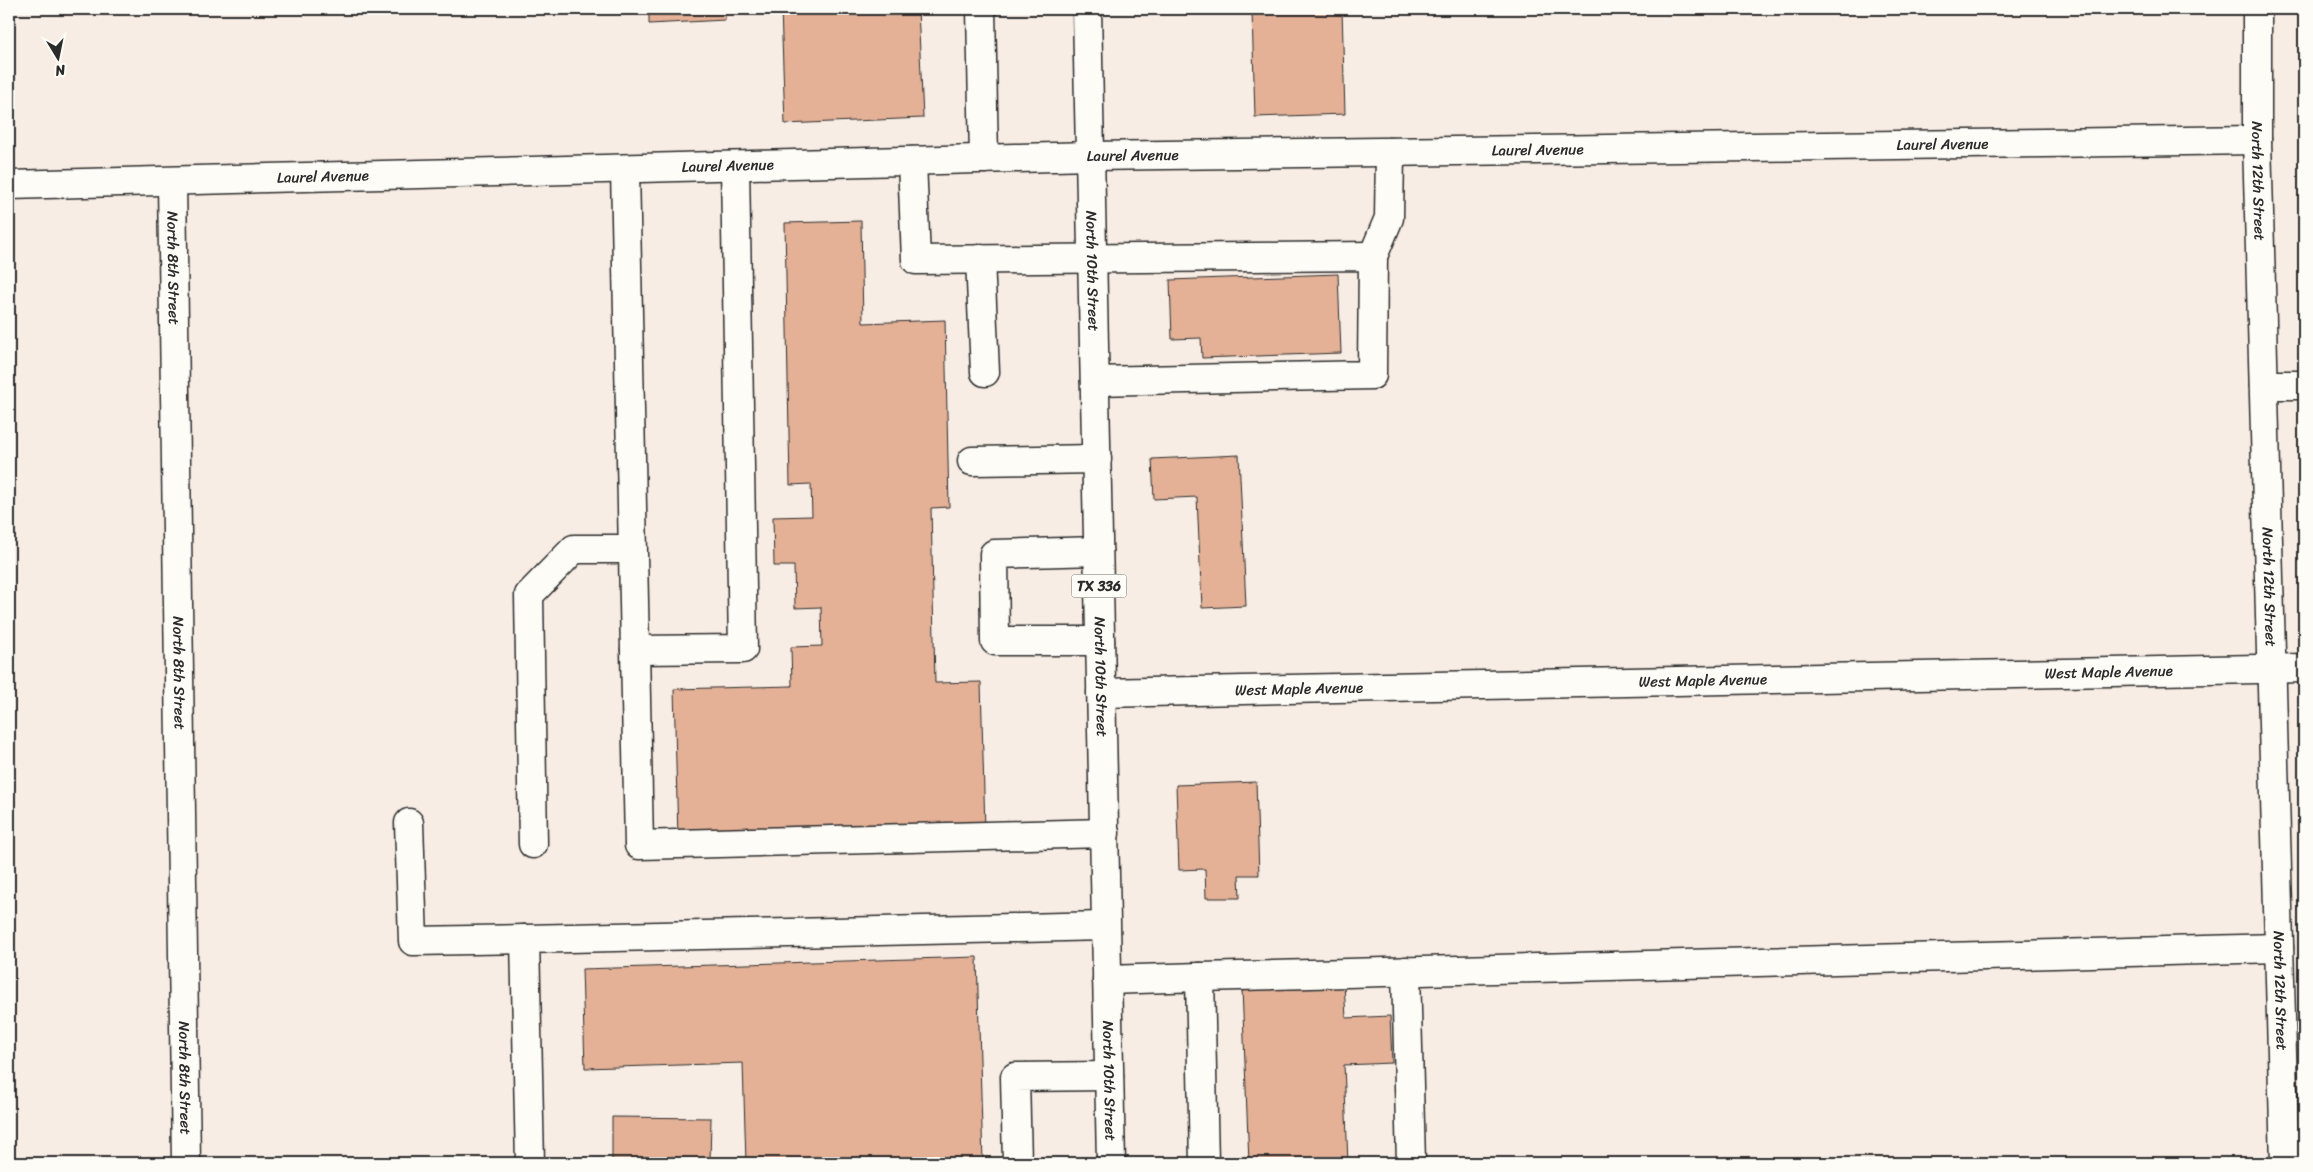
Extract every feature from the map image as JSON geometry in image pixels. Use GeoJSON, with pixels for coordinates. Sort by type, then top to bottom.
{"type":"FeatureCollection","features":[{"type":"Feature","properties":{"kind":"street"},"geometry":{"type":"LineString","coordinates":[[981,9],[984,159]]}},
{"type":"Feature","properties":{"kind":"street","name":"North 10th Street"},"geometry":{"type":"LineString","coordinates":[[1087,9],[1111,1163]]}},
{"type":"Feature","properties":{"kind":"street","name":"North 12th Street"},"geometry":{"type":"LineString","coordinates":[[2257,9],[2257,140],[2285,1163]]}},
{"type":"Feature","properties":{"kind":"street","name":"Laurel Avenue"},"geometry":{"type":"LineString","coordinates":[[9,185],[625,170],[1090,156],[2257,140]]}},
{"type":"Feature","properties":{"kind":"street"},"geometry":{"type":"LineString","coordinates":[[1095,381],[1372,375],[1373,256],[1389,218],[1390,152]]}},
{"type":"Feature","properties":{"kind":"street"},"geometry":{"type":"LineString","coordinates":[[912,161],[916,260],[1373,256]]}},
{"type":"Feature","properties":{"kind":"street"},"geometry":{"type":"LineString","coordinates":[[635,650],[744,649],[735,166]]}},
{"type":"Feature","properties":{"kind":"street"},"geometry":{"type":"LineString","coordinates":[[625,170],[640,844],[1105,833]]}},
{"type":"Feature","properties":{"kind":"street","name":"North 8th Street"},"geometry":{"type":"LineString","coordinates":[[172,182],[186,1163]]}},
{"type":"Feature","properties":{"kind":"street"},"geometry":{"type":"LineString","coordinates":[[980,260],[985,372]]}},
{"type":"Feature","properties":{"kind":"street"},"geometry":{"type":"LineString","coordinates":[[2264,386],[2304,384]]}},
{"type":"Feature","properties":{"kind":"street"},"geometry":{"type":"LineString","coordinates":[[972,461],[1097,459]]}},
{"type":"Feature","properties":{"kind":"street"},"geometry":{"type":"LineString","coordinates":[[534,844],[530,595],[574,549],[632,549]]}},
{"type":"Feature","properties":{"kind":"street"},"geometry":{"type":"LineString","coordinates":[[1098,551],[994,554],[994,641],[1100,641]]}},
{"type":"Feature","properties":{"kind":"street","name":"West Maple Avenue"},"geometry":{"type":"LineString","coordinates":[[1101,693],[2304,668]]}},
{"type":"Feature","properties":{"kind":"street"},"geometry":{"type":"LineString","coordinates":[[408,823],[413,941],[1105,926]]}},
{"type":"Feature","properties":{"kind":"street"},"geometry":{"type":"LineString","coordinates":[[525,939],[530,1163]]}},
{"type":"Feature","properties":{"kind":"street"},"geometry":{"type":"LineString","coordinates":[[1107,980],[2279,948]]}},
{"type":"Feature","properties":{"kind":"street"},"geometry":{"type":"LineString","coordinates":[[1406,971],[1411,1163]]}},
{"type":"Feature","properties":{"kind":"street"},"geometry":{"type":"LineString","coordinates":[[1200,977],[1204,1163]]}},
{"type":"Feature","properties":{"kind":"street"},"geometry":{"type":"LineString","coordinates":[[1017,1163],[1015,1077],[1109,1076]]}},
{"type":"Feature","properties":{"kind":"green space"},"geometry":{"type":"Polygon","coordinates":[[[2301,128],[2304,128],[2304,207],[2301,128]]]}},
{"type":"Feature","properties":{"kind":"building"},"geometry":{"type":"Polygon","coordinates":[[[649,9],[725,9],[725,20],[649,24],[649,9]]]}},
{"type":"Feature","properties":{"kind":"building"},"geometry":{"type":"Polygon","coordinates":[[[781,9],[918,9],[923,118],[785,124],[781,9]]]}},
{"type":"Feature","properties":{"kind":"building"},"geometry":{"type":"Polygon","coordinates":[[[1229,9],[1342,9],[1345,114],[1255,117],[1252,12],[1229,13],[1229,9]]]}},
{"type":"Feature","properties":{"kind":"building"},"geometry":{"type":"Polygon","coordinates":[[[861,221],[863,323],[945,320],[949,507],[931,508],[935,683],[981,682],[985,830],[678,838],[674,689],[792,686],[791,647],[822,646],[821,607],[795,608],[794,566],[774,566],[773,517],[812,516],[811,484],[790,485],[785,223],[861,221]]]}},
{"type":"Feature","properties":{"kind":"building"},"geometry":{"type":"Polygon","coordinates":[[[1338,274],[1341,353],[1202,358],[1201,338],[1172,339],[1170,280],[1338,274]]]}},
{"type":"Feature","properties":{"kind":"building"},"geometry":{"type":"Polygon","coordinates":[[[1239,455],[1246,606],[1202,608],[1197,497],[1154,499],[1152,459],[1239,455]]]}},
{"type":"Feature","properties":{"kind":"building"},"geometry":{"type":"Polygon","coordinates":[[[1256,782],[1259,875],[1239,875],[1240,898],[1206,898],[1205,869],[1179,870],[1176,785],[1256,782]]]}},
{"type":"Feature","properties":{"kind":"building"},"geometry":{"type":"Polygon","coordinates":[[[977,957],[983,1163],[746,1163],[743,1063],[585,1068],[582,969],[977,957]]]}},
{"type":"Feature","properties":{"kind":"building"},"geometry":{"type":"Polygon","coordinates":[[[1344,984],[1346,1018],[1390,1016],[1392,1063],[1344,1065],[1348,1163],[1249,1163],[1242,988],[1344,984]]]}},
{"type":"Feature","properties":{"kind":"building"},"geometry":{"type":"Polygon","coordinates":[[[612,1117],[711,1118],[710,1163],[612,1163],[612,1117]]]}}]}
